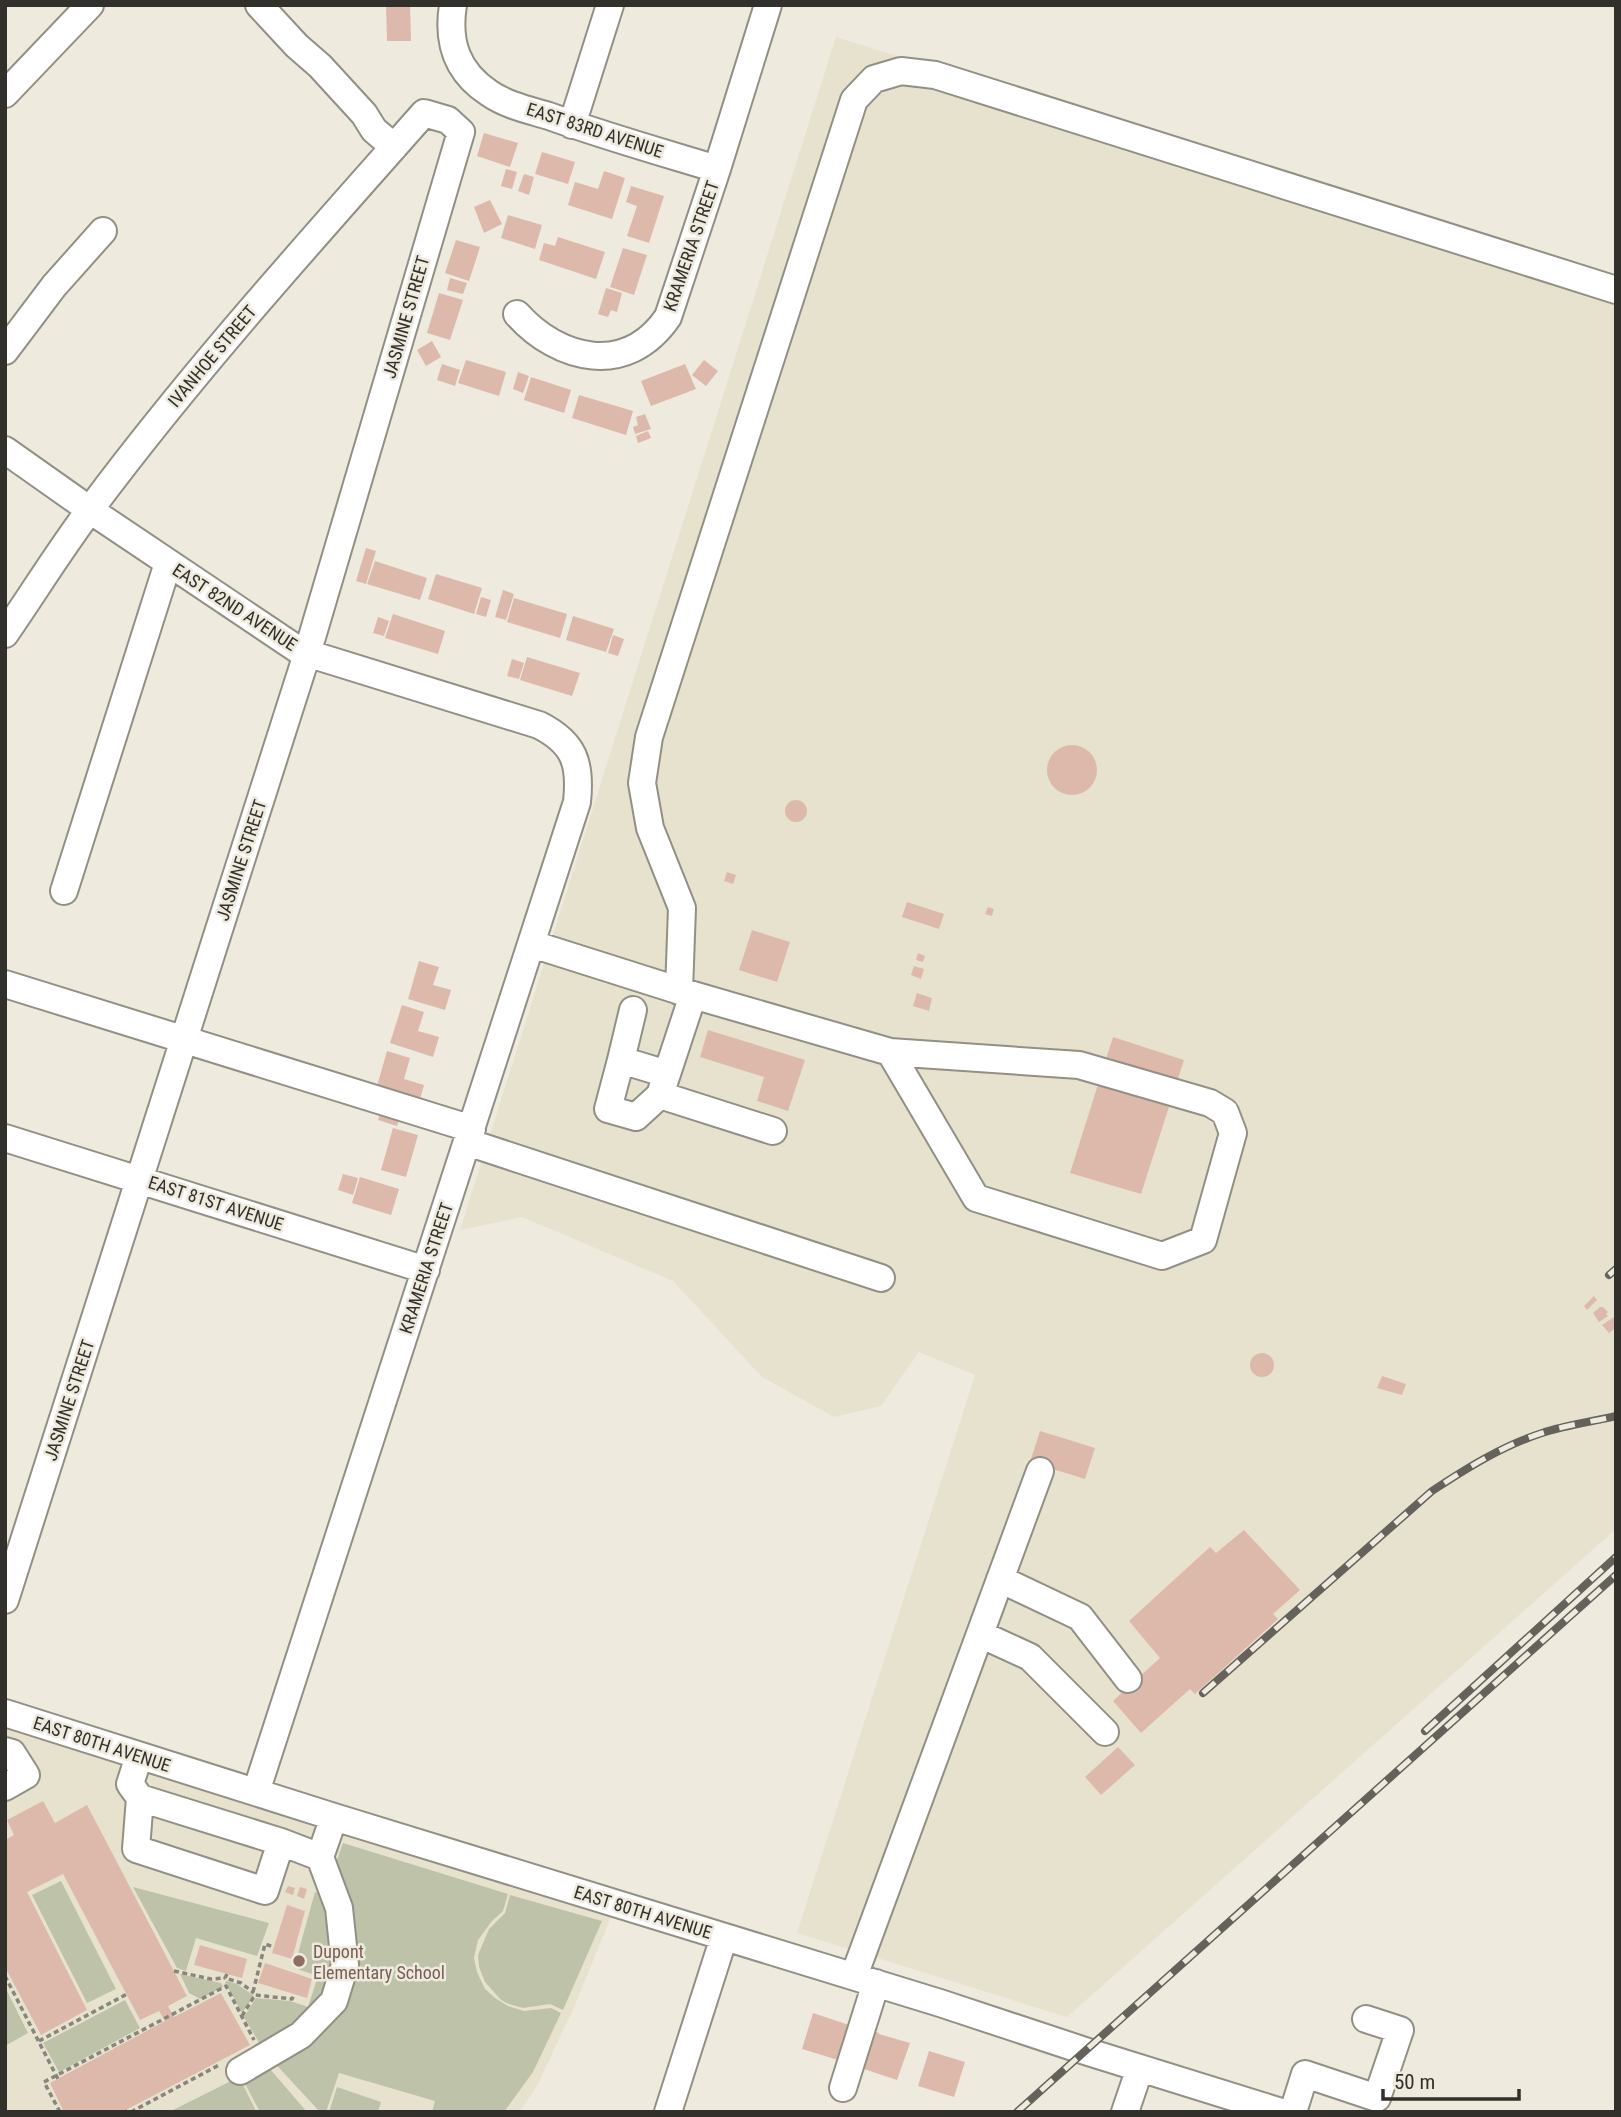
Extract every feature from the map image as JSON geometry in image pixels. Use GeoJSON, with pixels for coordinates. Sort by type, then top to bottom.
{"type":"FeatureCollection","features":[{"type":"Feature","properties":{"kind":"street"},"geometry":{"type":"LineString","coordinates":[[5,94],[90,5]]}},
{"type":"Feature","properties":{"kind":"street"},"geometry":{"type":"LineString","coordinates":[[258,5],[320,66],[364,114],[374,130],[394,148]]}},
{"type":"Feature","properties":{"kind":"street","name":"EAST 83RD AVENUE"},"geometry":{"type":"LineString","coordinates":[[453,5],[450,25],[458,60],[487,93],[572,125],[717,169]]}},
{"type":"Feature","properties":{"kind":"street"},"geometry":{"type":"LineString","coordinates":[[572,125],[610,5]]}},
{"type":"Feature","properties":{"kind":"street","name":"KRAMERIA STREET"},"geometry":{"type":"LineString","coordinates":[[517,314],[548,342],[578,354],[597,356],[629,350],[648,339],[662,326],[668,317],[717,169],[768,5]]}},
{"type":"Feature","properties":{"kind":"street"},"geometry":{"type":"LineString","coordinates":[[633,1010],[608,1109],[636,1117],[664,1085],[686,993],[682,908],[650,828],[642,782],[649,737],[854,100],[874,79],[901,71],[935,75],[1616,290]]}},
{"type":"Feature","properties":{"kind":"street","name":"IVANHOE STREET"},"geometry":{"type":"LineString","coordinates":[[5,634],[90,510],[149,433],[284,270],[424,113],[448,120]]}},
{"type":"Feature","properties":{"kind":"street","name":"JASMINE STREET"},"geometry":{"type":"LineString","coordinates":[[5,1600],[12,1558],[140,1178],[307,654],[461,132],[448,120]]}},
{"type":"Feature","properties":{"kind":"street"},"geometry":{"type":"LineString","coordinates":[[5,351],[54,286],[103,231]]}},
{"type":"Feature","properties":{"kind":"street","name":"EAST 82ND AVENUE"},"geometry":{"type":"LineString","coordinates":[[5,450],[168,563],[307,654],[539,724],[556,733],[567,744]]}},
{"type":"Feature","properties":{"kind":"street"},"geometry":{"type":"LineString","coordinates":[[64,891],[168,563]]}},
{"type":"Feature","properties":{"kind":"street","name":"KRAMERIA STREET"},"geometry":{"type":"LineString","coordinates":[[256,1793],[577,802],[580,780],[578,768],[567,744]]}},
{"type":"Feature","properties":{"kind":"street"},"geometry":{"type":"LineString","coordinates":[[531,944],[686,993],[890,1052],[1079,1065],[1210,1103],[1225,1112],[1233,1133],[1203,1240],[1162,1256],[976,1198],[890,1052]]}},
{"type":"Feature","properties":{"kind":"street"},"geometry":{"type":"LineString","coordinates":[[5,984],[184,1039],[881,1278]]}},
{"type":"Feature","properties":{"kind":"street"},"geometry":{"type":"LineString","coordinates":[[621,1060],[664,1085],[773,1131]]}},
{"type":"Feature","properties":{"kind":"street","name":"EAST 81ST AVENUE"},"geometry":{"type":"LineString","coordinates":[[5,1138],[140,1178],[426,1270]]}},
{"type":"Feature","properties":{"kind":"street"},"geometry":{"type":"LineString","coordinates":[[843,2088],[865,1980],[980,1633],[1040,1471]]}},
{"type":"Feature","properties":{"kind":"street"},"geometry":{"type":"LineString","coordinates":[[1000,1579],[1080,1617],[1128,1679]]}},
{"type":"Feature","properties":{"kind":"street"},"geometry":{"type":"LineString","coordinates":[[980,1633],[1030,1657],[1105,1732]]}},
{"type":"Feature","properties":{"kind":"street","name":"EAST 80TH AVENUE"},"geometry":{"type":"LineString","coordinates":[[5,1713],[1281,2112]]}},
{"type":"Feature","properties":{"kind":"street"},"geometry":{"type":"LineString","coordinates":[[5,1751],[12,1753],[26,1775],[5,1787]]}},
{"type":"Feature","properties":{"kind":"street"},"geometry":{"type":"LineString","coordinates":[[139,1755],[130,1784],[140,1798],[281,1842],[320,1857]]}},
{"type":"Feature","properties":{"kind":"street"},"geometry":{"type":"LineString","coordinates":[[140,1798],[136,1849],[265,1891],[281,1842]]}},
{"type":"Feature","properties":{"kind":"street"},"geometry":{"type":"LineString","coordinates":[[230,2068],[302,2035],[334,2001],[345,1965],[338,1908],[320,1857],[334,1817]]}},
{"type":"Feature","properties":{"kind":"street"},"geometry":{"type":"LineString","coordinates":[[668,2112],[724,1937]]}},
{"type":"Feature","properties":{"kind":"street"},"geometry":{"type":"LineString","coordinates":[[1293,2112],[1305,2074],[1377,2098],[1399,2030],[1366,2019]]}},
{"type":"Feature","properties":{"kind":"street"},"geometry":{"type":"LineString","coordinates":[[1125,2112],[1140,2068]]}},
{"type":"Feature","properties":{"kind":"path"},"geometry":{"type":"LineString","coordinates":[[242,2016],[254,1994],[265,1944],[274,1947]]}},
{"type":"Feature","properties":{"kind":"path"},"geometry":{"type":"LineString","coordinates":[[173,1971],[195,1976],[225,1977],[241,1983],[254,1994],[292,1999],[294,1994]]}},
{"type":"Feature","properties":{"kind":"path"},"geometry":{"type":"LineString","coordinates":[[5,1976],[58,2077]]}},
{"type":"Feature","properties":{"kind":"path"},"geometry":{"type":"LineString","coordinates":[[225,1977],[226,1986],[257,2045]]}},
{"type":"Feature","properties":{"kind":"path"},"geometry":{"type":"LineString","coordinates":[[60,2112],[44,2082],[58,2077],[226,1986]]}},
{"type":"Feature","properties":{"kind":"path"},"geometry":{"type":"LineString","coordinates":[[39,2041],[127,1994]]}},
{"type":"Feature","properties":{"kind":"path"},"geometry":{"type":"LineString","coordinates":[[127,2111],[172,2088],[230,2068]]}},
{"type":"Feature","properties":{"kind":"shaded area"},"geometry":{"type":"Polygon","coordinates":[[[836,37],[1616,281],[1616,1529],[1067,2017],[797,1933],[975,1375],[919,1352],[881,1406],[834,1417],[762,1377],[673,1281],[522,1217],[460,1230],[836,37]]]}},
{"type":"Feature","properties":{"kind":"shaded area","name":"Dupont Elementary School"},"geometry":{"type":"Polygon","coordinates":[[[5,1724],[611,1917],[575,2005],[537,2086],[519,2112],[5,2112],[5,1724]]]}},
{"type":"Feature","properties":{"kind":"green space"},"geometry":{"type":"Polygon","coordinates":[[[343,1843],[508,1894],[503,1911],[478,1940],[474,1958],[477,1972],[485,1989],[508,2006],[524,2011],[551,2008],[561,2013],[533,2072],[504,2112],[432,2112],[435,2101],[339,2073],[326,2112],[320,2112],[270,2058],[322,2031],[344,2008],[354,1980],[355,1931],[337,1860],[343,1843]]]}},
{"type":"Feature","properties":{"kind":"green space"},"geometry":{"type":"Polygon","coordinates":[[[61,1881],[116,1989],[87,2003],[32,1895],[61,1881]]]}},
{"type":"Feature","properties":{"kind":"green space"},"geometry":{"type":"Polygon","coordinates":[[[133,1887],[269,1923],[257,1956],[196,1938],[186,1971],[177,1968],[133,1887]]]}},
{"type":"Feature","properties":{"kind":"green space"},"geometry":{"type":"Polygon","coordinates":[[[315,1892],[322,1894],[329,1929],[329,1981],[323,1997],[313,2011],[298,2023],[260,2044],[244,2017],[256,1998],[290,2001],[308,2007],[318,1976],[294,1968],[315,1892]]]}},
{"type":"Feature","properties":{"kind":"green space"},"geometry":{"type":"Polygon","coordinates":[[[510,1895],[602,1921],[563,2010],[550,2004],[523,2008],[509,2004],[501,2000],[485,1982],[478,1955],[489,1929],[505,1913],[510,1895]]]}},
{"type":"Feature","properties":{"kind":"green space"},"geometry":{"type":"Polygon","coordinates":[[[180,1974],[221,1983],[223,1987],[200,1999],[189,1993],[180,1974]]]}},
{"type":"Feature","properties":{"kind":"green space"},"geometry":{"type":"Polygon","coordinates":[[[225,1982],[237,1984],[254,1996],[242,2013],[225,1982]]]}},
{"type":"Feature","properties":{"kind":"green space"},"geometry":{"type":"Polygon","coordinates":[[[5,1987],[28,2033],[5,2046],[5,1987]]]}},
{"type":"Feature","properties":{"kind":"green space"},"geometry":{"type":"Polygon","coordinates":[[[125,2000],[140,2028],[59,2072],[43,2043],[125,2000]]]}},
{"type":"Feature","properties":{"kind":"green space"},"geometry":{"type":"Polygon","coordinates":[[[264,2062],[307,2112],[260,2112],[241,2076],[264,2062]]]}},
{"type":"Feature","properties":{"kind":"green space"},"geometry":{"type":"Polygon","coordinates":[[[239,2077],[256,2111],[169,2112],[239,2077]]]}},
{"type":"Feature","properties":{"kind":"green space"},"geometry":{"type":"Polygon","coordinates":[[[337,2087],[381,2102],[378,2112],[329,2112],[337,2087]]]}},
{"type":"Feature","properties":{"kind":"building"},"geometry":{"type":"Polygon","coordinates":[[[386,5],[410,5],[411,41],[387,41],[386,5]]]}},
{"type":"Feature","properties":{"kind":"building"},"geometry":{"type":"Polygon","coordinates":[[[484,133],[518,143],[510,167],[477,156],[484,133]]]}},
{"type":"Feature","properties":{"kind":"building"},"geometry":{"type":"Polygon","coordinates":[[[542,152],[575,162],[568,184],[535,174],[542,152]]]}},
{"type":"Feature","properties":{"kind":"building"},"geometry":{"type":"Polygon","coordinates":[[[506,169],[517,172],[512,189],[501,186],[506,169]]]}},
{"type":"Feature","properties":{"kind":"building"},"geometry":{"type":"Polygon","coordinates":[[[604,171],[625,178],[612,219],[568,205],[575,182],[598,189],[604,171]]]}},
{"type":"Feature","properties":{"kind":"building"},"geometry":{"type":"Polygon","coordinates":[[[524,174],[534,177],[529,195],[518,191],[524,174]]]}},
{"type":"Feature","properties":{"kind":"building"},"geometry":{"type":"Polygon","coordinates":[[[631,186],[664,196],[649,243],[627,236],[637,206],[626,202],[631,186]]]}},
{"type":"Feature","properties":{"kind":"building"},"geometry":{"type":"Polygon","coordinates":[[[490,200],[502,224],[484,233],[474,207],[490,200]]]}},
{"type":"Feature","properties":{"kind":"building"},"geometry":{"type":"Polygon","coordinates":[[[508,215],[542,225],[535,249],[501,238],[508,215]]]}},
{"type":"Feature","properties":{"kind":"building"},"geometry":{"type":"Polygon","coordinates":[[[558,237],[605,252],[596,279],[539,260],[544,243],[555,246],[558,237]]]}},
{"type":"Feature","properties":{"kind":"building"},"geometry":{"type":"Polygon","coordinates":[[[456,240],[480,247],[469,281],[445,273],[456,240]]]}},
{"type":"Feature","properties":{"kind":"building"},"geometry":{"type":"Polygon","coordinates":[[[623,248],[647,255],[634,295],[610,287],[623,248]]]}},
{"type":"Feature","properties":{"kind":"building"},"geometry":{"type":"Polygon","coordinates":[[[450,278],[467,283],[463,294],[447,290],[450,278]]]}},
{"type":"Feature","properties":{"kind":"building"},"geometry":{"type":"Polygon","coordinates":[[[606,288],[622,293],[617,312],[611,310],[608,317],[598,314],[606,288]]]}},
{"type":"Feature","properties":{"kind":"building"},"geometry":{"type":"Polygon","coordinates":[[[439,293],[463,300],[450,340],[427,333],[439,293]]]}},
{"type":"Feature","properties":{"kind":"building"},"geometry":{"type":"Polygon","coordinates":[[[432,341],[441,357],[426,366],[417,350],[432,341]]]}},
{"type":"Feature","properties":{"kind":"building"},"geometry":{"type":"Polygon","coordinates":[[[466,360],[506,372],[499,396],[458,383],[466,360]]]}},
{"type":"Feature","properties":{"kind":"building"},"geometry":{"type":"Polygon","coordinates":[[[704,360],[718,371],[706,386],[692,375],[704,360]]]}},
{"type":"Feature","properties":{"kind":"building"},"geometry":{"type":"Polygon","coordinates":[[[442,364],[460,370],[455,386],[437,380],[442,364]]]}},
{"type":"Feature","properties":{"kind":"building"},"geometry":{"type":"Polygon","coordinates":[[[685,364],[696,389],[651,406],[641,381],[685,364]]]}},
{"type":"Feature","properties":{"kind":"building"},"geometry":{"type":"Polygon","coordinates":[[[518,372],[529,376],[523,393],[513,389],[518,372]]]}},
{"type":"Feature","properties":{"kind":"building"},"geometry":{"type":"Polygon","coordinates":[[[531,377],[571,390],[564,413],[524,400],[531,377]]]}},
{"type":"Feature","properties":{"kind":"building"},"geometry":{"type":"Polygon","coordinates":[[[579,395],[633,411],[626,435],[572,418],[579,395]]]}},
{"type":"Feature","properties":{"kind":"building"},"geometry":{"type":"Polygon","coordinates":[[[645,414],[651,429],[635,434],[633,427],[638,425],[636,417],[645,414]]]}},
{"type":"Feature","properties":{"kind":"building"},"geometry":{"type":"Polygon","coordinates":[[[648,431],[651,438],[638,443],[636,436],[648,431]]]}},
{"type":"Feature","properties":{"kind":"building"},"geometry":{"type":"Polygon","coordinates":[[[366,548],[376,551],[366,584],[356,581],[366,548]]]}},
{"type":"Feature","properties":{"kind":"building"},"geometry":{"type":"Polygon","coordinates":[[[375,561],[427,578],[420,600],[367,584],[375,561]]]}},
{"type":"Feature","properties":{"kind":"building"},"geometry":{"type":"Polygon","coordinates":[[[436,574],[482,588],[474,614],[428,599],[436,574]]]}},
{"type":"Feature","properties":{"kind":"building"},"geometry":{"type":"Polygon","coordinates":[[[503,590],[514,594],[506,620],[495,617],[503,590]]]}},
{"type":"Feature","properties":{"kind":"building"},"geometry":{"type":"Polygon","coordinates":[[[481,597],[491,600],[486,617],[476,614],[481,597]]]}},
{"type":"Feature","properties":{"kind":"building"},"geometry":{"type":"Polygon","coordinates":[[[514,598],[567,614],[560,638],[507,622],[514,598]]]}},
{"type":"Feature","properties":{"kind":"building"},"geometry":{"type":"Polygon","coordinates":[[[393,614],[445,631],[438,654],[385,638],[393,614]]]}},
{"type":"Feature","properties":{"kind":"building"},"geometry":{"type":"Polygon","coordinates":[[[573,616],[614,629],[606,652],[566,640],[573,616]]]}},
{"type":"Feature","properties":{"kind":"building"},"geometry":{"type":"Polygon","coordinates":[[[378,617],[389,621],[384,636],[373,633],[378,617]]]}},
{"type":"Feature","properties":{"kind":"building"},"geometry":{"type":"Polygon","coordinates":[[[613,635],[624,639],[618,656],[608,653],[613,635]]]}},
{"type":"Feature","properties":{"kind":"building"},"geometry":{"type":"Polygon","coordinates":[[[527,657],[580,673],[572,696],[520,680],[527,657]]]}},
{"type":"Feature","properties":{"kind":"building"},"geometry":{"type":"Polygon","coordinates":[[[512,659],[524,663],[519,679],[507,676],[512,659]]]}},
{"type":"Feature","properties":{"kind":"building"},"geometry":{"type":"Polygon","coordinates":[[[1072,745],[1090,752],[1097,770],[1090,788],[1072,795],[1054,788],[1047,770],[1054,752],[1072,745]]]}},
{"type":"Feature","properties":{"kind":"building"},"geometry":{"type":"Polygon","coordinates":[[[796,800],[804,803],[807,811],[804,819],[796,822],[788,819],[785,811],[788,803],[796,800]]]}},
{"type":"Feature","properties":{"kind":"building"},"geometry":{"type":"Polygon","coordinates":[[[727,872],[736,875],[733,884],[724,881],[727,872]]]}},
{"type":"Feature","properties":{"kind":"building"},"geometry":{"type":"Polygon","coordinates":[[[907,902],[944,914],[939,929],[902,917],[907,902]]]}},
{"type":"Feature","properties":{"kind":"building"},"geometry":{"type":"Polygon","coordinates":[[[988,907],[994,909],[992,916],[985,914],[988,907]]]}},
{"type":"Feature","properties":{"kind":"building"},"geometry":{"type":"Polygon","coordinates":[[[752,930],[790,942],[777,982],[739,970],[752,930]]]}},
{"type":"Feature","properties":{"kind":"building"},"geometry":{"type":"Polygon","coordinates":[[[918,953],[925,956],[923,962],[916,960],[918,953]]]}},
{"type":"Feature","properties":{"kind":"building"},"geometry":{"type":"Polygon","coordinates":[[[419,961],[439,967],[433,985],[451,990],[445,1010],[408,999],[419,961]]]}},
{"type":"Feature","properties":{"kind":"building"},"geometry":{"type":"Polygon","coordinates":[[[914,966],[924,969],[921,979],[911,975],[914,966]]]}},
{"type":"Feature","properties":{"kind":"building"},"geometry":{"type":"Polygon","coordinates":[[[917,993],[932,998],[929,1011],[913,1006],[917,993]]]}},
{"type":"Feature","properties":{"kind":"building"},"geometry":{"type":"Polygon","coordinates":[[[402,1005],[424,1012],[418,1031],[439,1037],[433,1057],[390,1043],[402,1005]]]}},
{"type":"Feature","properties":{"kind":"building"},"geometry":{"type":"Polygon","coordinates":[[[708,1030],[805,1060],[788,1111],[757,1101],[764,1077],[700,1057],[708,1030]]]}},
{"type":"Feature","properties":{"kind":"building"},"geometry":{"type":"Polygon","coordinates":[[[1113,1037],[1184,1060],[1141,1194],[1070,1173],[1113,1037]]]}},
{"type":"Feature","properties":{"kind":"building"},"geometry":{"type":"Polygon","coordinates":[[[387,1051],[410,1058],[404,1079],[424,1085],[418,1106],[375,1093],[387,1051]]]}},
{"type":"Feature","properties":{"kind":"building"},"geometry":{"type":"Polygon","coordinates":[[[381,1111],[400,1117],[397,1126],[378,1120],[381,1111]]]}},
{"type":"Feature","properties":{"kind":"building"},"geometry":{"type":"Polygon","coordinates":[[[393,1128],[418,1135],[406,1177],[381,1170],[393,1128]]]}},
{"type":"Feature","properties":{"kind":"building"},"geometry":{"type":"Polygon","coordinates":[[[343,1174],[358,1178],[353,1195],[338,1190],[343,1174]]]}},
{"type":"Feature","properties":{"kind":"building"},"geometry":{"type":"Polygon","coordinates":[[[360,1177],[399,1189],[391,1215],[352,1203],[360,1177]]]}},
{"type":"Feature","properties":{"kind":"building"},"geometry":{"type":"Polygon","coordinates":[[[1594,1296],[1597,1300],[1587,1310],[1584,1306],[1594,1296]]]}},
{"type":"Feature","properties":{"kind":"building"},"geometry":{"type":"Polygon","coordinates":[[[1600,1307],[1608,1312],[1608,1316],[1599,1322],[1593,1313],[1600,1307]]]}},
{"type":"Feature","properties":{"kind":"building"},"geometry":{"type":"Polygon","coordinates":[[[1614,1317],[1616,1328],[1609,1333],[1602,1325],[1614,1317]]]}},
{"type":"Feature","properties":{"kind":"building"},"geometry":{"type":"Polygon","coordinates":[[[1262,1353],[1271,1356],[1274,1365],[1271,1374],[1262,1377],[1253,1374],[1250,1365],[1253,1356],[1262,1353]]]}},
{"type":"Feature","properties":{"kind":"building"},"geometry":{"type":"Polygon","coordinates":[[[1382,1376],[1406,1384],[1402,1395],[1377,1388],[1382,1376]]]}},
{"type":"Feature","properties":{"kind":"building"},"geometry":{"type":"Polygon","coordinates":[[[1040,1431],[1095,1448],[1085,1479],[1030,1462],[1040,1431]]]}},
{"type":"Feature","properties":{"kind":"building"},"geometry":{"type":"Polygon","coordinates":[[[1244,1530],[1300,1590],[1273,1614],[1278,1619],[1195,1694],[1190,1689],[1141,1733],[1113,1701],[1160,1658],[1129,1621],[1210,1547],[1216,1553],[1244,1530]]]}},
{"type":"Feature","properties":{"kind":"building"},"geometry":{"type":"Polygon","coordinates":[[[1118,1747],[1135,1765],[1101,1795],[1085,1777],[1118,1747]]]}},
{"type":"Feature","properties":{"kind":"building"},"geometry":{"type":"Polygon","coordinates":[[[43,1801],[55,1823],[87,1805],[187,1996],[168,2006],[174,2017],[221,1993],[250,2045],[122,2112],[64,2112],[50,2083],[165,2021],[159,2011],[140,2020],[63,1874],[27,1892],[87,2010],[41,2035],[5,1967],[5,1840],[14,1835],[7,1820],[43,1801]]]}},
{"type":"Feature","properties":{"kind":"building"},"geometry":{"type":"Polygon","coordinates":[[[288,1886],[295,1888],[293,1895],[285,1892],[288,1886]]]}},
{"type":"Feature","properties":{"kind":"building"},"geometry":{"type":"Polygon","coordinates":[[[300,1887],[307,1889],[304,1899],[297,1896],[300,1887]]]}},
{"type":"Feature","properties":{"kind":"building"},"geometry":{"type":"Polygon","coordinates":[[[287,1905],[305,1911],[292,1959],[272,1953],[287,1905]]]}},
{"type":"Feature","properties":{"kind":"building"},"geometry":{"type":"Polygon","coordinates":[[[200,1945],[247,1959],[242,1978],[194,1965],[200,1945]]]}},
{"type":"Feature","properties":{"kind":"building"},"geometry":{"type":"Polygon","coordinates":[[[265,1963],[312,1979],[307,1998],[258,1983],[265,1963]]]}},
{"type":"Feature","properties":{"kind":"building"},"geometry":{"type":"Polygon","coordinates":[[[813,2013],[849,2025],[838,2060],[802,2049],[813,2013]]]}},
{"type":"Feature","properties":{"kind":"building"},"geometry":{"type":"Polygon","coordinates":[[[873,2031],[910,2043],[897,2080],[861,2068],[873,2031]]]}},
{"type":"Feature","properties":{"kind":"building"},"geometry":{"type":"Polygon","coordinates":[[[929,2051],[965,2062],[954,2097],[918,2086],[929,2051]]]}},
{"type":"Feature","properties":{"kind":"railway"},"geometry":{"type":"LineString","coordinates":[[1609,1275],[1616,1269]]}},
{"type":"Feature","properties":{"kind":"railway"},"geometry":{"type":"LineString","coordinates":[[1203,1693],[1432,1491],[1485,1458],[1527,1438],[1616,1416]]}},
{"type":"Feature","properties":{"kind":"railway"},"geometry":{"type":"LineString","coordinates":[[1425,1731],[1616,1557]]}},
{"type":"Feature","properties":{"kind":"railway"},"geometry":{"type":"LineString","coordinates":[[1017,2112],[1616,1575]]}},
{"type":"Feature","properties":{"kind":"place","name":"Dupont Elementary School"},"geometry":{"type":"Point","coordinates":[299,1961]}}]}
